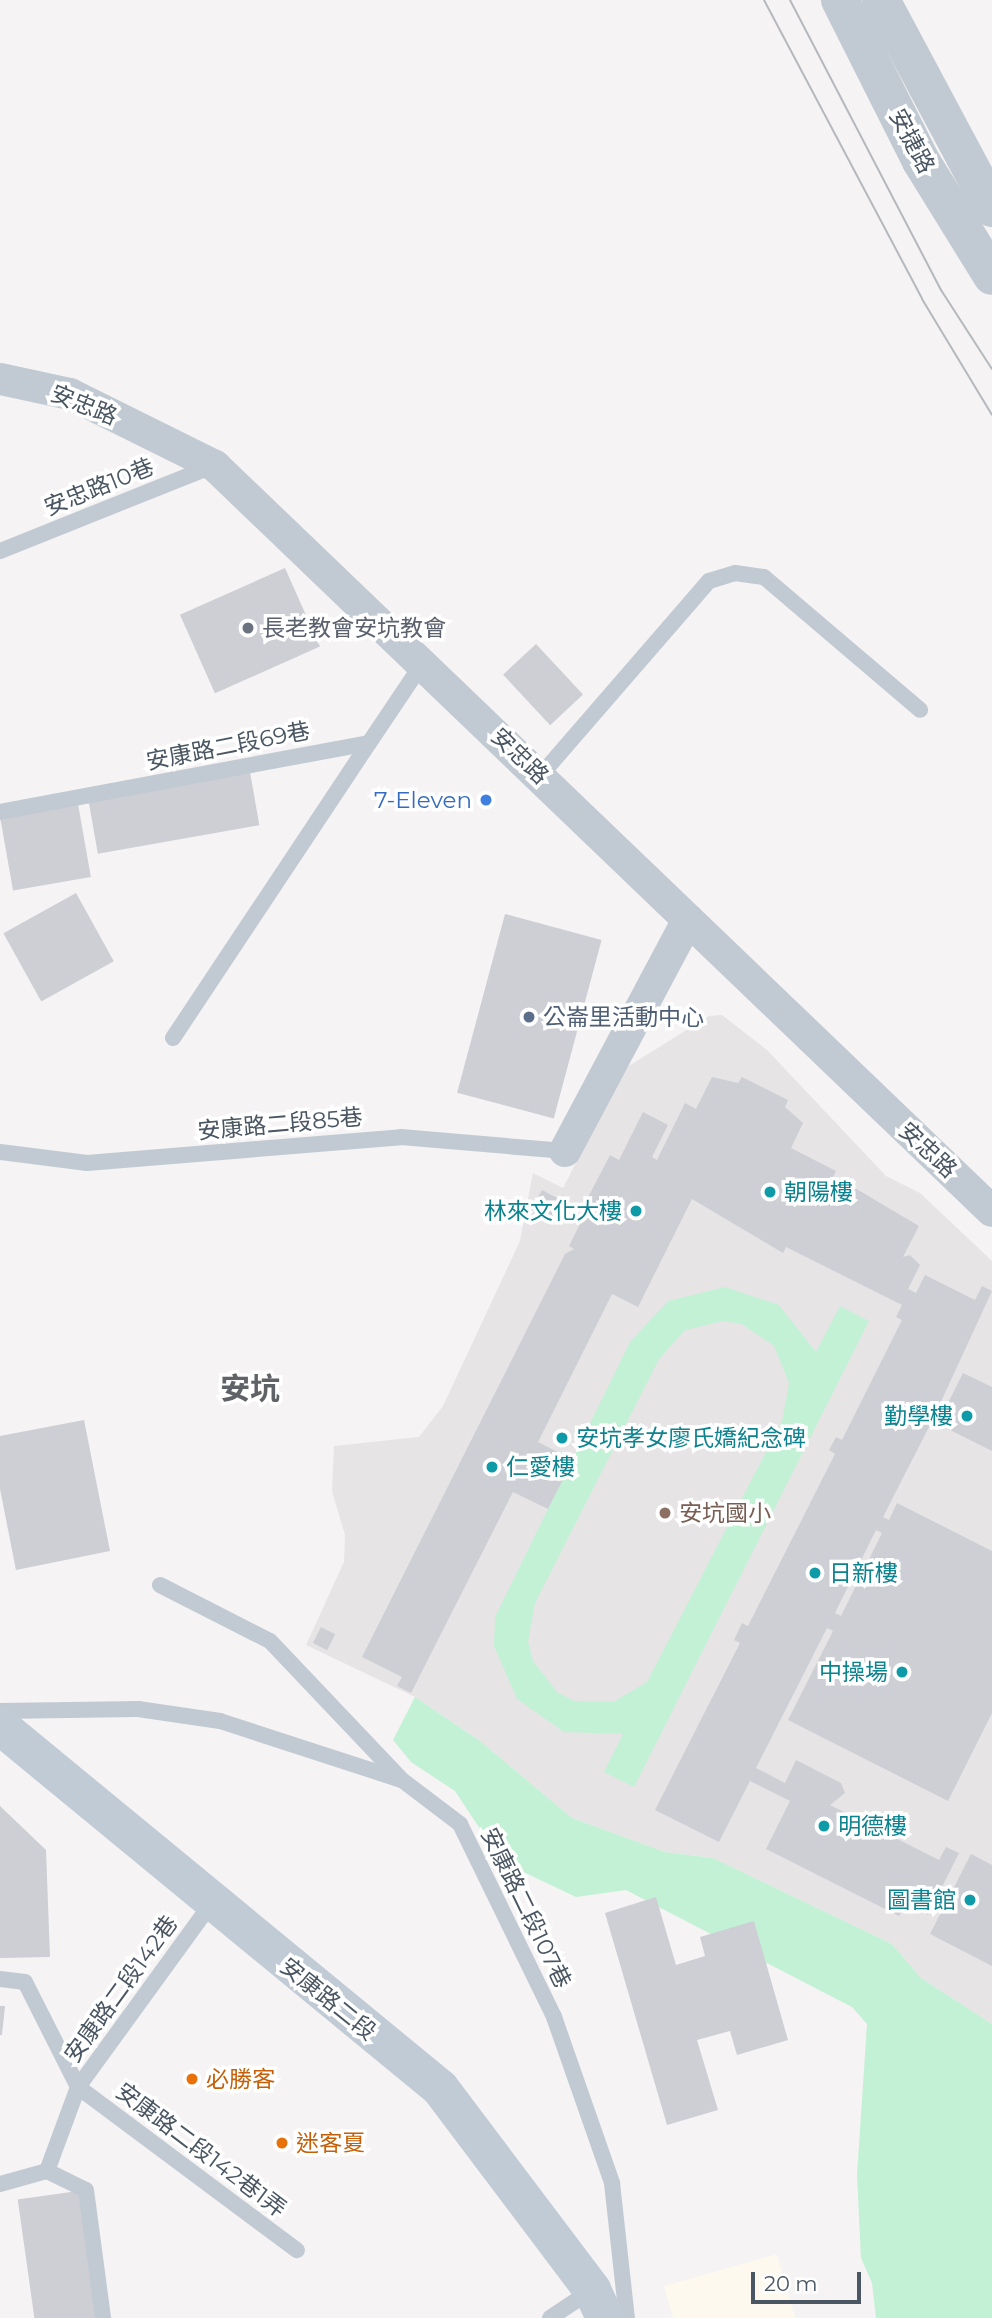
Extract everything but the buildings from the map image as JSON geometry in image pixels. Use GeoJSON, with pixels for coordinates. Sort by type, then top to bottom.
{"type":"FeatureCollection","features":[{"type":"Feature","properties":{"kind":"main road","name":"安康路二段"},"geometry":{"type":"LineString","coordinates":[[0,1726],[211,1904],[440,2088],[599,2304]]}},
{"type":"Feature","properties":{"kind":"street","name":"安捷路"},"geometry":{"type":"LineString","coordinates":[[840,0],[921,161],[992,276]]}},
{"type":"Feature","properties":{"kind":"street","name":"安捷路"},"geometry":{"type":"LineString","coordinates":[[881,0],[992,208]]}},
{"type":"Feature","properties":{"kind":"street","name":"安忠路"},"geometry":{"type":"LineString","coordinates":[[0,379],[70,394],[215,466],[424,661],[688,920],[992,1211]]}},
{"type":"Feature","properties":{"kind":"street"},"geometry":{"type":"LineString","coordinates":[[565,1152],[688,920]]}},
{"type":"Feature","properties":{"kind":"lane","name":"安忠路10巷"},"geometry":{"type":"LineString","coordinates":[[0,551],[215,466]]}},
{"type":"Feature","properties":{"kind":"lane"},"geometry":{"type":"LineString","coordinates":[[540,776],[709,582],[735,573],[764,578],[920,709]]}},
{"type":"Feature","properties":{"kind":"lane"},"geometry":{"type":"LineString","coordinates":[[173,1038],[424,661]]}},
{"type":"Feature","properties":{"kind":"lane","name":"安康路二段69巷"},"geometry":{"type":"LineString","coordinates":[[0,812],[369,743]]}},
{"type":"Feature","properties":{"kind":"lane","name":"安康路二段85巷"},"geometry":{"type":"LineString","coordinates":[[0,1152],[87,1163],[401,1137],[565,1152]]}},
{"type":"Feature","properties":{"kind":"lane"},"geometry":{"type":"LineString","coordinates":[[160,1585],[270,1641],[402,1780]]}},
{"type":"Feature","properties":{"kind":"lane","name":"安康路二段107巷"},"geometry":{"type":"LineString","coordinates":[[0,1711],[138,1709],[220,1721],[402,1780],[460,1824],[554,2017],[612,2183],[627,2318]]}},
{"type":"Feature","properties":{"kind":"lane","name":"安康路二段142巷"},"geometry":{"type":"LineString","coordinates":[[0,1979],[25,1982],[78,2087],[211,1904]]}},
{"type":"Feature","properties":{"kind":"lane"},"geometry":{"type":"LineString","coordinates":[[47,2171],[78,2087]]}},
{"type":"Feature","properties":{"kind":"lane","name":"安康路二段142巷1弄"},"geometry":{"type":"LineString","coordinates":[[78,2087],[297,2249]]}},
{"type":"Feature","properties":{"kind":"lane"},"geometry":{"type":"LineString","coordinates":[[0,2184],[47,2171],[86,2190],[103,2318]]}},
{"type":"Feature","properties":{"kind":"lane"},"geometry":{"type":"LineString","coordinates":[[550,2318],[599,2304]]}},
{"type":"Feature","properties":{"kind":"shaded area","name":"安坑國小"},"geometry":{"type":"Polygon","coordinates":[[[722,1015],[768,1051],[886,1176],[920,1193],[992,1261],[992,2024],[921,1978],[892,1944],[713,1858],[665,1852],[572,1818],[480,1741],[415,1697],[306,1645],[344,1562],[345,1535],[332,1491],[334,1446],[419,1437],[443,1406],[520,1241],[533,1173],[563,1188],[624,1069],[709,1016],[722,1015]]]}},
{"type":"Feature","properties":{"kind":"shaded area"},"geometry":{"type":"Polygon","coordinates":[[[777,2254],[795,2318],[673,2318],[664,2286],[777,2254]]]}},
{"type":"Feature","properties":{"kind":"green space"},"geometry":{"type":"Polygon","coordinates":[[[725,1287],[779,1305],[816,1352],[840,1306],[869,1321],[634,1787],[604,1772],[623,1734],[564,1732],[517,1699],[494,1646],[495,1617],[630,1342],[668,1301],[725,1287]],[[723,1321],[685,1330],[659,1359],[535,1603],[528,1642],[533,1661],[557,1692],[574,1701],[613,1702],[647,1682],[782,1421],[789,1383],[774,1346],[742,1324],[723,1321]]]}},
{"type":"Feature","properties":{"kind":"green space"},"geometry":{"type":"Polygon","coordinates":[[[415,1697],[480,1741],[572,1818],[665,1852],[713,1858],[892,1944],[921,1978],[992,2024],[992,2318],[876,2318],[872,2283],[861,2258],[857,2175],[867,2024],[852,2007],[626,1890],[576,1897],[502,1862],[455,1791],[411,1762],[393,1740],[415,1697]]]}},
{"type":"Feature","properties":{"kind":"tram line"},"geometry":{"type":"LineString","coordinates":[[764,0],[922,299],[992,415]]}},
{"type":"Feature","properties":{"kind":"tram line"},"geometry":{"type":"LineString","coordinates":[[790,0],[941,290],[992,369]]}},
{"type":"Feature","properties":{"kind":"place","name":"長老教會安坑教會"},"geometry":{"type":"Point","coordinates":[248,628]}},
{"type":"Feature","properties":{"kind":"place","name":"7-Eleven"},"geometry":{"type":"Point","coordinates":[486,800]}},
{"type":"Feature","properties":{"kind":"place","name":"公崙里活動中心"},"geometry":{"type":"Point","coordinates":[529,1017]}},
{"type":"Feature","properties":{"kind":"place","name":"朝陽樓"},"geometry":{"type":"Point","coordinates":[770,1192]}},
{"type":"Feature","properties":{"kind":"place","name":"林來文化大樓"},"geometry":{"type":"Point","coordinates":[636,1211]}},
{"type":"Feature","properties":{"kind":"place","name":"勤學樓"},"geometry":{"type":"Point","coordinates":[967,1416]}},
{"type":"Feature","properties":{"kind":"place","name":"安坑孝女廖氏嬌紀念碑"},"geometry":{"type":"Point","coordinates":[562,1438]}},
{"type":"Feature","properties":{"kind":"place","name":"仁愛樓"},"geometry":{"type":"Point","coordinates":[492,1467]}},
{"type":"Feature","properties":{"kind":"place","name":"安坑國小"},"geometry":{"type":"Point","coordinates":[665,1513]}},
{"type":"Feature","properties":{"kind":"place","name":"日新樓"},"geometry":{"type":"Point","coordinates":[815,1573]}},
{"type":"Feature","properties":{"kind":"place","name":"中操場"},"geometry":{"type":"Point","coordinates":[902,1672]}},
{"type":"Feature","properties":{"kind":"place","name":"明德樓"},"geometry":{"type":"Point","coordinates":[824,1826]}},
{"type":"Feature","properties":{"kind":"place","name":"圖書館"},"geometry":{"type":"Point","coordinates":[970,1900]}},
{"type":"Feature","properties":{"kind":"place","name":"必勝客"},"geometry":{"type":"Point","coordinates":[192,2079]}},
{"type":"Feature","properties":{"kind":"place","name":"迷客夏"},"geometry":{"type":"Point","coordinates":[282,2143]}},
{"type":"Feature","properties":{"kind":"district","name":"安坑"},"geometry":{"type":"Point","coordinates":[250,1389]}}]}
